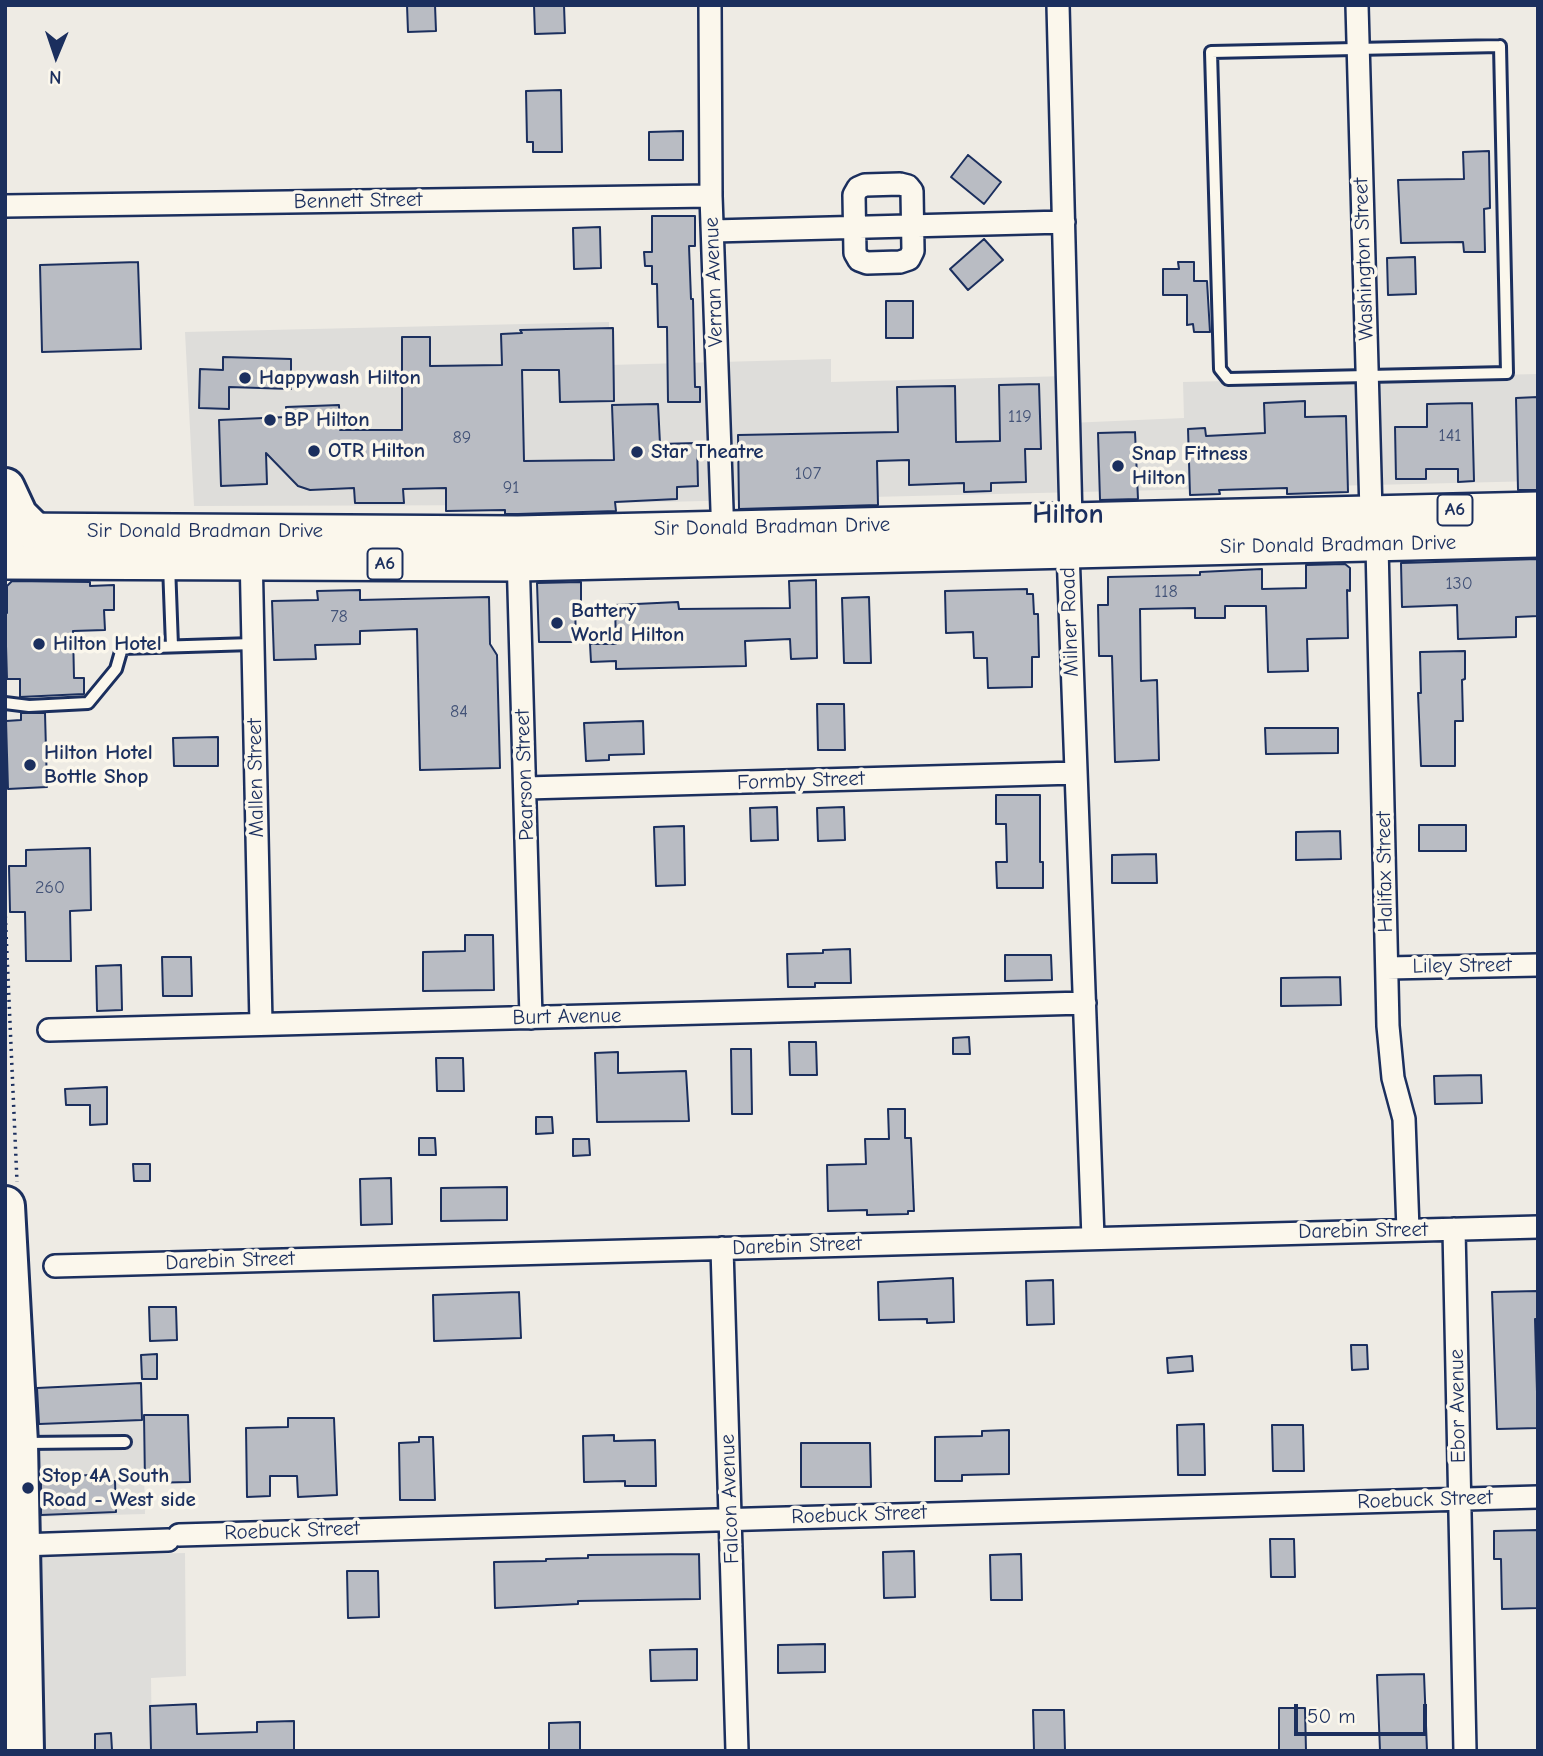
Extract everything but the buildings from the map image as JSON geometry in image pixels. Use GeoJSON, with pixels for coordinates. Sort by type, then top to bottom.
{"type":"FeatureCollection","features":[{"type":"Feature","properties":{"kind":"highway"},"geometry":{"type":"LineString","coordinates":[[5,488],[18,516],[18,530]]}},
{"type":"Feature","properties":{"kind":"highway"},"geometry":{"type":"LineString","coordinates":[[5,1206],[14,1341],[12,1443],[20,1545],[24,1751]]}},
{"type":"Feature","properties":{"kind":"main road","name":"Sir Donald Bradman Drive"},"geometry":{"type":"LineString","coordinates":[[18,530],[251,547],[518,548],[1070,535],[1371,512],[1538,509]]}},
{"type":"Feature","properties":{"kind":"main road","name":"Sir Donald Bradman Drive"},"geometry":{"type":"LineString","coordinates":[[1070,535],[1377,545],[1538,540]]}},
{"type":"Feature","properties":{"kind":"main road","name":"Sir Donald Bradman Drive"},"geometry":{"type":"LineString","coordinates":[[5,562],[169,562],[251,547]]}},
{"type":"Feature","properties":{"kind":"street","name":"Verran Avenue"},"geometry":{"type":"LineString","coordinates":[[710,5],[710,196],[723,544]]}},
{"type":"Feature","properties":{"kind":"street","name":"Milner Road"},"geometry":{"type":"LineString","coordinates":[[1058,5],[1076,773],[1093,1238]]}},
{"type":"Feature","properties":{"kind":"street","name":"Washington Street"},"geometry":{"type":"LineString","coordinates":[[1357,5],[1371,512]]}},
{"type":"Feature","properties":{"kind":"street"},"geometry":{"type":"LineString","coordinates":[[900,184],[908,186],[912,191],[913,251],[909,259],[900,262],[867,263],[859,260],[855,253],[856,227],[854,195],[858,188],[865,185],[900,184]]}},
{"type":"Feature","properties":{"kind":"street","name":"Bennett Street"},"geometry":{"type":"LineString","coordinates":[[5,206],[710,196]]}},
{"type":"Feature","properties":{"kind":"street"},"geometry":{"type":"LineString","coordinates":[[713,231],[1064,222]]}},
{"type":"Feature","properties":{"kind":"street","name":"Halifax Street"},"geometry":{"type":"LineString","coordinates":[[1371,512],[1377,545],[1388,1026],[1393,1077],[1404,1119],[1408,1230]]}},
{"type":"Feature","properties":{"kind":"street","name":"Mallen Street"},"geometry":{"type":"LineString","coordinates":[[251,547],[261,1024]]}},
{"type":"Feature","properties":{"kind":"street","name":"Pearson Street"},"geometry":{"type":"LineString","coordinates":[[518,548],[531,1018]]}},
{"type":"Feature","properties":{"kind":"street","name":"Formby Street"},"geometry":{"type":"LineString","coordinates":[[526,788],[1076,773]]}},
{"type":"Feature","properties":{"kind":"street","name":"Liley Street"},"geometry":{"type":"LineString","coordinates":[[1387,968],[1538,965]]}},
{"type":"Feature","properties":{"kind":"street","name":"Burt Avenue"},"geometry":{"type":"LineString","coordinates":[[49,1030],[1085,1003]]}},
{"type":"Feature","properties":{"kind":"street","name":"Darebin Street"},"geometry":{"type":"LineString","coordinates":[[55,1266],[1538,1227]]}},
{"type":"Feature","properties":{"kind":"street","name":"Ebor Avenue"},"geometry":{"type":"LineString","coordinates":[[1454,1229],[1465,1751]]}},
{"type":"Feature","properties":{"kind":"street","name":"Falcon Avenue"},"geometry":{"type":"LineString","coordinates":[[722,1248],[737,1751]]}},
{"type":"Feature","properties":{"kind":"street","name":"Roebuck Street"},"geometry":{"type":"LineString","coordinates":[[20,1545],[174,1537],[730,1519],[1538,1497]]}},
{"type":"Feature","properties":{"kind":"lane"},"geometry":{"type":"LineString","coordinates":[[1500,46],[1507,373],[1368,376],[1227,379],[1221,372],[1211,52],[1500,46]]}},
{"type":"Feature","properties":{"kind":"lane"},"geometry":{"type":"LineString","coordinates":[[169,562],[172,646]]}},
{"type":"Feature","properties":{"kind":"lane"},"geometry":{"type":"LineString","coordinates":[[5,702],[29,706],[88,703],[116,669],[122,648],[253,644]]}},
{"type":"Feature","properties":{"kind":"lane"},"geometry":{"type":"LineString","coordinates":[[12,1443],[125,1442]]}},
{"type":"Feature","properties":{"kind":"shaded area"},"geometry":{"type":"Polygon","coordinates":[[[609,322],[609,365],[831,359],[831,382],[1068,376],[1069,423],[1184,418],[1183,382],[1538,374],[1538,481],[537,505],[194,506],[185,332],[609,322]]]}},
{"type":"Feature","properties":{"kind":"shaded area"},"geometry":{"type":"Polygon","coordinates":[[[142,1382],[145,1514],[34,1517],[30,1388],[142,1382]]]}},
{"type":"Feature","properties":{"kind":"shaded area"},"geometry":{"type":"Polygon","coordinates":[[[185,1553],[186,1676],[151,1678],[152,1751],[37,1751],[33,1557],[185,1553]]]}},
{"type":"Feature","properties":{"kind":"place","name":"Happywash Hilton"},"geometry":{"type":"Point","coordinates":[245,378]}},
{"type":"Feature","properties":{"kind":"place","name":"BP Hilton"},"geometry":{"type":"Point","coordinates":[270,420]}},
{"type":"Feature","properties":{"kind":"place","name":"OTR Hilton"},"geometry":{"type":"Point","coordinates":[314,451]}},
{"type":"Feature","properties":{"kind":"place","name":"Star Theatre"},"geometry":{"type":"Point","coordinates":[637,452]}},
{"type":"Feature","properties":{"kind":"place","name":"Snap Fitness Hilton"},"geometry":{"type":"Point","coordinates":[1118,466]}},
{"type":"Feature","properties":{"kind":"place","name":"Battery World Hilton"},"geometry":{"type":"Point","coordinates":[557,623]}},
{"type":"Feature","properties":{"kind":"place","name":"Hilton Hotel"},"geometry":{"type":"Point","coordinates":[39,644]}},
{"type":"Feature","properties":{"kind":"place","name":"Hilton Hotel Bottle Shop"},"geometry":{"type":"Point","coordinates":[30,765]}},
{"type":"Feature","properties":{"kind":"place","name":"Stop 4A South Road - West side"},"geometry":{"type":"Point","coordinates":[28,1488]}},
{"type":"Feature","properties":{"kind":"district","name":"Hilton"},"geometry":{"type":"Point","coordinates":[1068,515]}}]}
